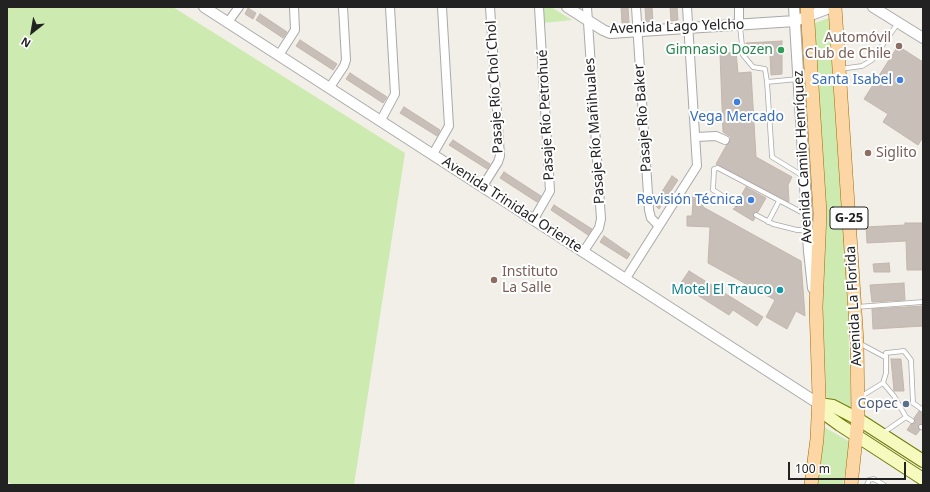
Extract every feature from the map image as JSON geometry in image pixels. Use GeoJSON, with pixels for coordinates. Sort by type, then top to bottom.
{"type":"FeatureCollection","features":[{"type":"Feature","properties":{"kind":"main road","name":"Avenida La Florida"},"geometry":{"type":"LineString","coordinates":[[834,7],[845,68],[854,307],[857,342],[858,420],[851,485]]}},
{"type":"Feature","properties":{"kind":"main road","name":"Avenida Camilo Henríquez"},"geometry":{"type":"LineString","coordinates":[[807,12],[820,196],[816,307],[819,404]]}},
{"type":"Feature","properties":{"kind":"main road","name":"Avenida Trinidad Oriente"},"geometry":{"type":"LineString","coordinates":[[819,404],[833,406],[923,461]]}},
{"type":"Feature","properties":{"kind":"main road","name":"Avenida Trinidad Oriente"},"geometry":{"type":"LineString","coordinates":[[819,404],[829,417],[857,437],[923,479]]}},
{"type":"Feature","properties":{"kind":"main road","name":"G-25"},"geometry":{"type":"LineString","coordinates":[[811,485],[819,404]]}},
{"type":"Feature","properties":{"kind":"street","name":"Avenida Trinidad Oriente"},"geometry":{"type":"LineString","coordinates":[[204,7],[819,404]]}},
{"type":"Feature","properties":{"kind":"street"},"geometry":{"type":"LineString","coordinates":[[228,22],[239,7]]}},
{"type":"Feature","properties":{"kind":"street"},"geometry":{"type":"LineString","coordinates":[[279,55],[295,30],[294,7]]}},
{"type":"Feature","properties":{"kind":"street"},"geometry":{"type":"LineString","coordinates":[[330,87],[344,66],[346,60],[343,7]]}},
{"type":"Feature","properties":{"kind":"street"},"geometry":{"type":"LineString","coordinates":[[381,120],[395,94],[390,7]]}},
{"type":"Feature","properties":{"kind":"street"},"geometry":{"type":"LineString","coordinates":[[433,154],[449,126],[442,7]]}},
{"type":"Feature","properties":{"kind":"street","name":"Pasaje Río Chol Chol"},"geometry":{"type":"LineString","coordinates":[[483,186],[498,162],[500,156],[490,7]]}},
{"type":"Feature","properties":{"kind":"street","name":"Pasaje Río Petrohué"},"geometry":{"type":"LineString","coordinates":[[534,219],[549,196],[550,188],[539,7]]}},
{"type":"Feature","properties":{"kind":"street","name":"Avenida Lago Yelcho"},"geometry":{"type":"LineString","coordinates":[[567,7],[608,32],[740,25],[795,20],[807,12],[834,7]]}},
{"type":"Feature","properties":{"kind":"street","name":"Pasaje Río Mañihuales"},"geometry":{"type":"LineString","coordinates":[[584,251],[599,228],[601,219],[587,7]]}},
{"type":"Feature","properties":{"kind":"street","name":"Pasaje Río Baker"},"geometry":{"type":"LineString","coordinates":[[636,7],[649,210],[651,218],[659,226]]}},
{"type":"Feature","properties":{"kind":"street"},"geometry":{"type":"LineString","coordinates":[[626,278],[695,170],[697,159],[696,137],[687,7]]}},
{"type":"Feature","properties":{"kind":"street"},"geometry":{"type":"LineString","coordinates":[[738,7],[740,25]]}},
{"type":"Feature","properties":{"kind":"street","name":"Avenida Camilo Henríquez"},"geometry":{"type":"LineString","coordinates":[[794,7],[810,272],[816,307]]}},
{"type":"Feature","properties":{"kind":"street"},"geometry":{"type":"LineString","coordinates":[[874,7],[923,38]]}},
{"type":"Feature","properties":{"kind":"street"},"geometry":{"type":"LineString","coordinates":[[696,137],[716,136],[725,140]]}},
{"type":"Feature","properties":{"kind":"lane"},"geometry":{"type":"LineString","coordinates":[[845,68],[862,66],[872,60],[899,22]]}},
{"type":"Feature","properties":{"kind":"lane"},"geometry":{"type":"LineString","coordinates":[[740,25],[743,55],[754,67],[765,69],[772,157],[805,177]]}},
{"type":"Feature","properties":{"kind":"lane"},"geometry":{"type":"LineString","coordinates":[[767,82],[798,79]]}},
{"type":"Feature","properties":{"kind":"lane"},"geometry":{"type":"LineString","coordinates":[[736,204],[713,190],[714,169],[718,168],[807,215]]}},
{"type":"Feature","properties":{"kind":"lane"},"geometry":{"type":"LineString","coordinates":[[768,222],[779,201]]}},
{"type":"Feature","properties":{"kind":"lane"},"geometry":{"type":"LineString","coordinates":[[756,215],[768,222],[797,230],[808,230]]}},
{"type":"Feature","properties":{"kind":"lane"},"geometry":{"type":"LineString","coordinates":[[854,307],[923,302]]}},
{"type":"Feature","properties":{"kind":"lane"},"geometry":{"type":"LineString","coordinates":[[857,342],[885,357]]}},
{"type":"Feature","properties":{"kind":"lane"},"geometry":{"type":"LineString","coordinates":[[858,399],[883,383],[886,373],[886,353],[904,351],[911,360],[913,403],[923,410]]}},
{"type":"Feature","properties":{"kind":"lane"},"geometry":{"type":"LineString","coordinates":[[883,383],[894,396],[906,418],[912,421]]}},
{"type":"Feature","properties":{"kind":"lane"},"geometry":{"type":"LineString","coordinates":[[881,434],[906,418]]}},
{"type":"Feature","properties":{"kind":"lane"},"geometry":{"type":"LineString","coordinates":[[867,485],[869,480],[874,479],[884,485]]}},
{"type":"Feature","properties":{"kind":"green space"},"geometry":{"type":"Polygon","coordinates":[[[7,7],[173,7],[405,153],[354,485],[13,485],[7,481],[7,7]]]}},
{"type":"Feature","properties":{"kind":"green space"},"geometry":{"type":"Polygon","coordinates":[[[541,7],[551,7],[572,20],[543,23],[541,7]]]}},
{"type":"Feature","properties":{"kind":"green space"},"geometry":{"type":"Polygon","coordinates":[[[829,18],[847,285],[851,411],[826,397],[812,24],[829,18]]]}},
{"type":"Feature","properties":{"kind":"green space"},"geometry":{"type":"Polygon","coordinates":[[[824,427],[850,442],[843,485],[817,485],[824,427]]]}},
{"type":"Feature","properties":{"kind":"building"},"geometry":{"type":"Polygon","coordinates":[[[621,7],[628,7],[629,23],[622,23],[621,7]]]}},
{"type":"Feature","properties":{"kind":"building"},"geometry":{"type":"Polygon","coordinates":[[[645,7],[652,7],[653,21],[646,22],[645,7]]]}},
{"type":"Feature","properties":{"kind":"building"},"geometry":{"type":"Polygon","coordinates":[[[670,7],[677,7],[678,20],[671,21],[670,7]]]}},
{"type":"Feature","properties":{"kind":"building"},"geometry":{"type":"Polygon","coordinates":[[[248,8],[256,13],[253,19],[245,14],[248,8]]]}},
{"type":"Feature","properties":{"kind":"building"},"geometry":{"type":"Polygon","coordinates":[[[260,14],[287,32],[283,38],[256,20],[260,14]]]}},
{"type":"Feature","properties":{"kind":"building"},"geometry":{"type":"Polygon","coordinates":[[[300,40],[337,64],[333,70],[296,46],[300,40]]]}},
{"type":"Feature","properties":{"kind":"building"},"geometry":{"type":"Polygon","coordinates":[[[782,41],[782,74],[771,75],[770,54],[749,55],[749,50],[746,50],[746,43],[782,41]]]}},
{"type":"Feature","properties":{"kind":"building","name":"Santa Isabel"},"geometry":{"type":"Polygon","coordinates":[[[898,46],[923,62],[923,137],[918,145],[883,122],[888,114],[864,99],[898,46]]]}},
{"type":"Feature","properties":{"kind":"building","name":"Vega Mercado"},"geometry":{"type":"Polygon","coordinates":[[[736,52],[738,73],[751,72],[756,157],[792,177],[788,185],[789,202],[716,164],[731,137],[723,132],[720,54],[736,52]]]}},
{"type":"Feature","properties":{"kind":"building"},"geometry":{"type":"Polygon","coordinates":[[[350,73],[387,97],[383,103],[346,79],[350,73]]]}},
{"type":"Feature","properties":{"kind":"building"},"geometry":{"type":"Polygon","coordinates":[[[404,107],[440,130],[437,136],[400,113],[404,107]]]}},
{"type":"Feature","properties":{"kind":"building"},"geometry":{"type":"Polygon","coordinates":[[[453,140],[490,164],[487,169],[449,145],[453,140]]]}},
{"type":"Feature","properties":{"kind":"building"},"geometry":{"type":"Polygon","coordinates":[[[504,172],[541,196],[537,202],[500,178],[504,172]]]}},
{"type":"Feature","properties":{"kind":"building"},"geometry":{"type":"Polygon","coordinates":[[[672,176],[678,180],[659,209],[654,204],[672,176]]]}},
{"type":"Feature","properties":{"kind":"building","name":"Revisión Técnica"},"geometry":{"type":"Polygon","coordinates":[[[746,187],[766,198],[758,212],[753,213],[755,218],[753,221],[733,209],[739,205],[738,201],[746,187]]]}},
{"type":"Feature","properties":{"kind":"building","name":"Motel El Trauco"},"geometry":{"type":"Polygon","coordinates":[[[691,197],[703,197],[703,207],[801,261],[805,316],[796,311],[787,329],[766,317],[775,300],[708,263],[710,227],[687,226],[687,216],[692,216],[693,203],[691,203],[691,197]]]}},
{"type":"Feature","properties":{"kind":"building"},"geometry":{"type":"Polygon","coordinates":[[[554,205],[592,229],[588,235],[551,210],[554,205]]]}},
{"type":"Feature","properties":{"kind":"building"},"geometry":{"type":"Polygon","coordinates":[[[905,223],[923,223],[923,270],[907,270],[906,241],[867,243],[866,227],[905,225],[905,223]]]}},
{"type":"Feature","properties":{"kind":"building"},"geometry":{"type":"Polygon","coordinates":[[[604,236],[630,254],[627,259],[600,242],[604,236]]]}},
{"type":"Feature","properties":{"kind":"building"},"geometry":{"type":"Polygon","coordinates":[[[889,263],[890,272],[874,272],[873,264],[889,263]]]}},
{"type":"Feature","properties":{"kind":"building"},"geometry":{"type":"Polygon","coordinates":[[[689,271],[763,317],[757,326],[733,310],[729,315],[680,284],[689,271]]]}},
{"type":"Feature","properties":{"kind":"building"},"geometry":{"type":"Polygon","coordinates":[[[904,283],[905,300],[872,302],[870,285],[904,283]]]}},
{"type":"Feature","properties":{"kind":"building"},"geometry":{"type":"Polygon","coordinates":[[[923,306],[923,326],[873,329],[872,309],[923,306]]]}},
{"type":"Feature","properties":{"kind":"building"},"geometry":{"type":"Polygon","coordinates":[[[891,359],[901,359],[904,391],[894,391],[891,359]]]}},
{"type":"Feature","properties":{"kind":"building"},"geometry":{"type":"Polygon","coordinates":[[[919,411],[923,413],[923,424],[918,425],[920,430],[916,435],[907,430],[911,424],[915,423],[914,418],[919,411]]]}},
{"type":"Feature","properties":{"kind":"place","name":"Automóvil Club de Chile"},"geometry":{"type":"Point","coordinates":[899,46]}},
{"type":"Feature","properties":{"kind":"place","name":"Gimnasio Dozen"},"geometry":{"type":"Point","coordinates":[781,50]}},
{"type":"Feature","properties":{"kind":"place","name":"Santa Isabel"},"geometry":{"type":"Point","coordinates":[900,80]}},
{"type":"Feature","properties":{"kind":"place","name":"Vega Mercado"},"geometry":{"type":"Point","coordinates":[737,102]}},
{"type":"Feature","properties":{"kind":"place","name":"Siglito"},"geometry":{"type":"Point","coordinates":[868,153]}},
{"type":"Feature","properties":{"kind":"place","name":"Revisión Técnica"},"geometry":{"type":"Point","coordinates":[751,200]}},
{"type":"Feature","properties":{"kind":"place","name":"Instituto La Salle"},"geometry":{"type":"Point","coordinates":[494,280]}},
{"type":"Feature","properties":{"kind":"place","name":"Motel El Trauco"},"geometry":{"type":"Point","coordinates":[780,290]}},
{"type":"Feature","properties":{"kind":"place","name":"Copec"},"geometry":{"type":"Point","coordinates":[906,404]}}]}
